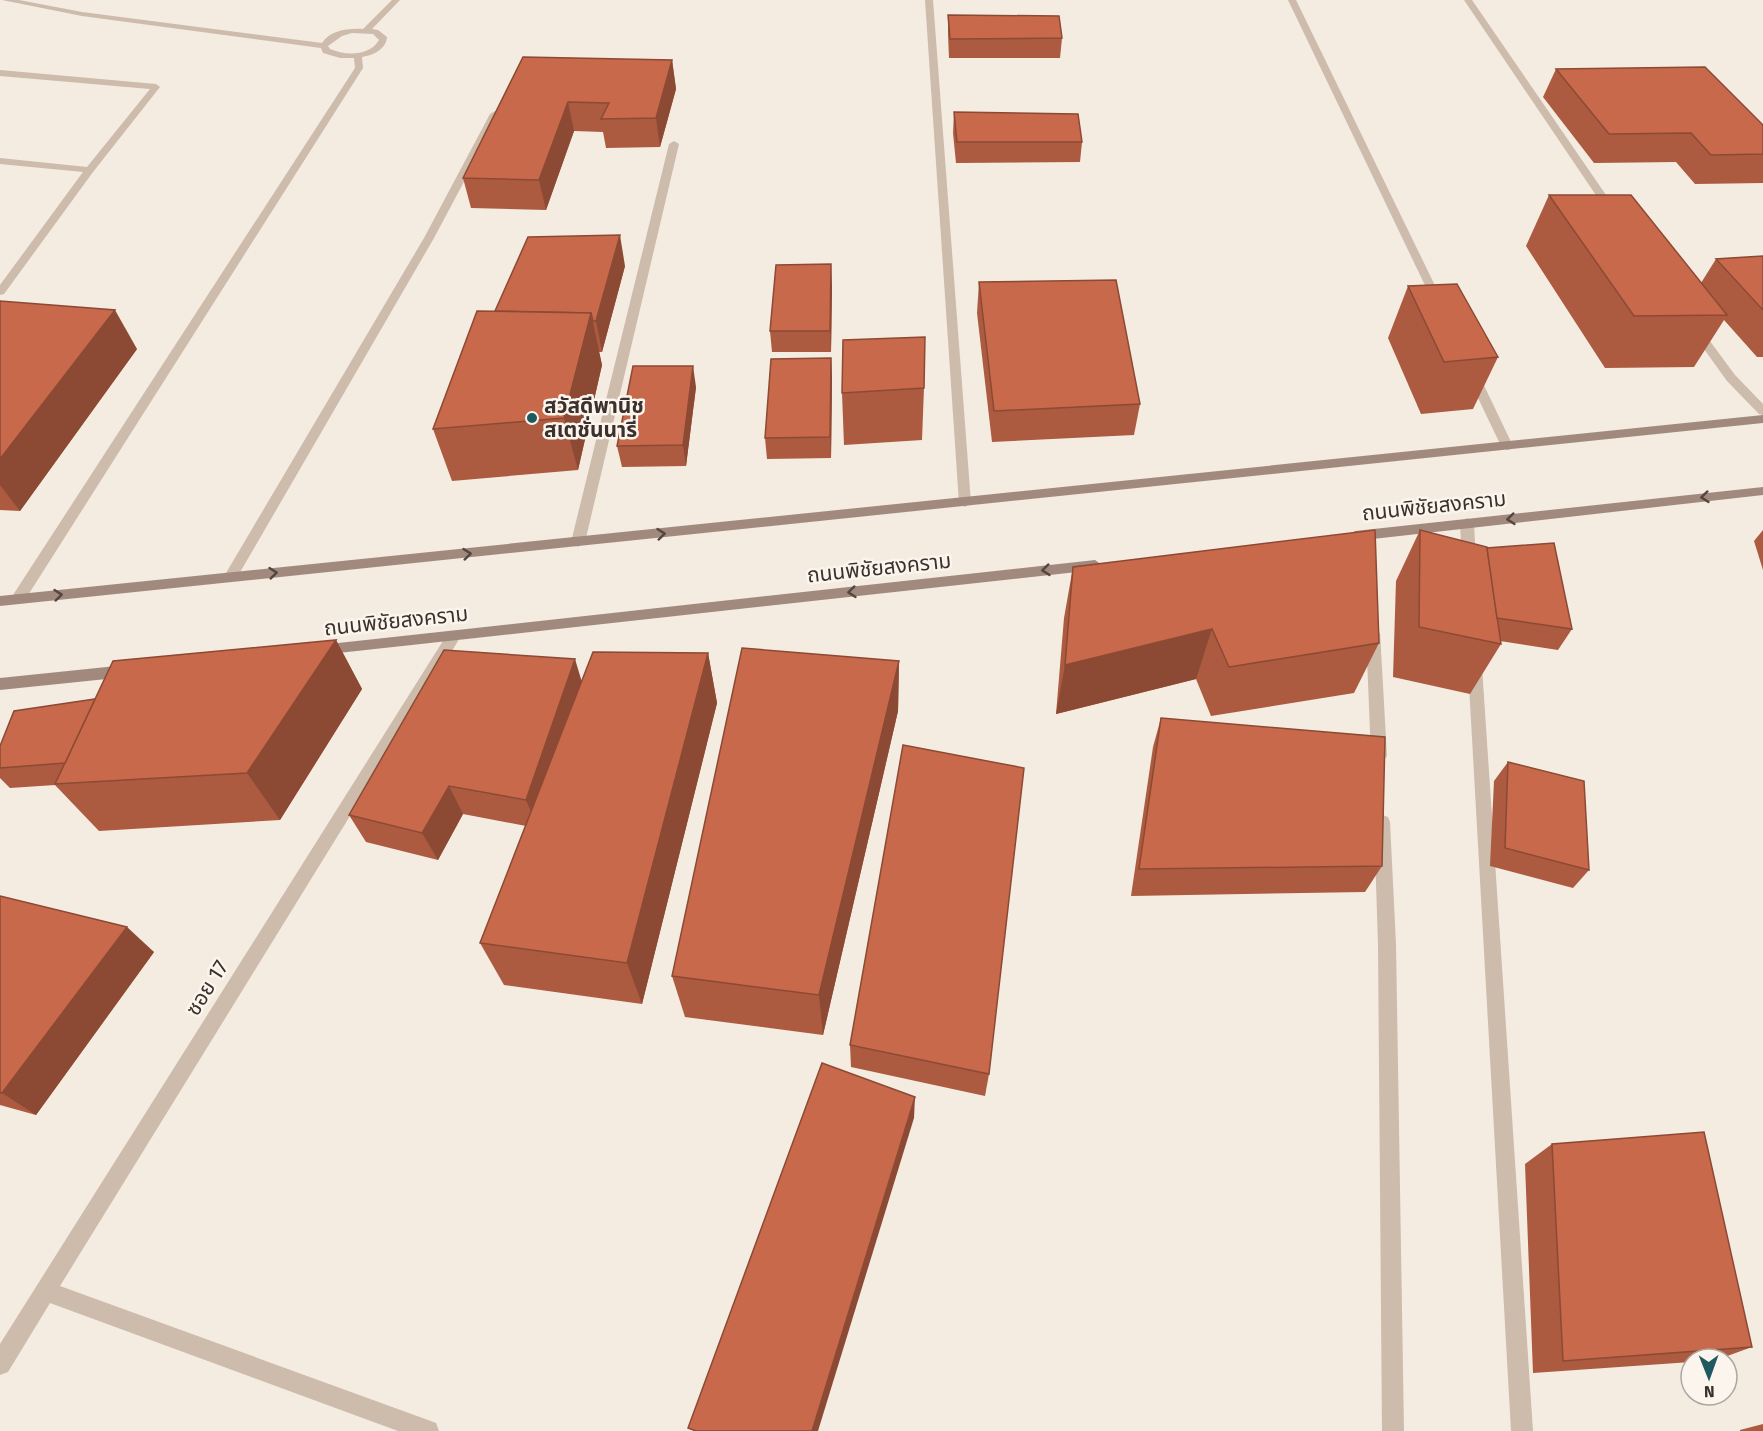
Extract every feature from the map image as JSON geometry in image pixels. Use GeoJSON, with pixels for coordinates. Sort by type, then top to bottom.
{"type":"FeatureCollection","features":[{"type":"Feature","properties":{"kind":"main road"},"geometry":{"type":"LineString","coordinates":[[0,601],[1763,419]]}},
{"type":"Feature","properties":{"kind":"main road","name":"ถนนพิชัยสงคราม"},"geometry":{"type":"LineString","coordinates":[[1335,538],[1763,491]]}},
{"type":"Feature","properties":{"kind":"main road","name":"ถนนพิชัยสงคราม"},"geometry":{"type":"LineString","coordinates":[[310,652],[1109,564]]}},
{"type":"Feature","properties":{"kind":"main road"},"geometry":{"type":"LineString","coordinates":[[0,684],[143,669]]}},
{"type":"Feature","properties":{"kind":"street"},"geometry":{"type":"LineString","coordinates":[[6,0],[82,14],[324,45]]}},
{"type":"Feature","properties":{"kind":"street"},"geometry":{"type":"LineString","coordinates":[[366,31],[396,0]]}},
{"type":"Feature","properties":{"kind":"street"},"geometry":{"type":"LineString","coordinates":[[929,0],[965,503]]}},
{"type":"Feature","properties":{"kind":"street"},"geometry":{"type":"LineString","coordinates":[[1292,0],[1441,308]]}},
{"type":"Feature","properties":{"kind":"street"},"geometry":{"type":"LineString","coordinates":[[1468,0],[1621,223]]}},
{"type":"Feature","properties":{"kind":"street"},"geometry":{"type":"LineString","coordinates":[[366,31],[381,35],[384,39],[377,49],[358,55],[333,54],[326,51],[324,45],[328,39],[339,34],[366,31]]}},
{"type":"Feature","properties":{"kind":"street"},"geometry":{"type":"LineString","coordinates":[[18,599],[359,68],[358,55]]}},
{"type":"Feature","properties":{"kind":"street"},"geometry":{"type":"LineString","coordinates":[[0,73],[156,87],[90,170],[0,292]]}},
{"type":"Feature","properties":{"kind":"street"},"geometry":{"type":"LineString","coordinates":[[230,578],[429,238],[502,103]]}},
{"type":"Feature","properties":{"kind":"street"},"geometry":{"type":"LineString","coordinates":[[578,542],[674,144]]}},
{"type":"Feature","properties":{"kind":"street"},"geometry":{"type":"LineString","coordinates":[[0,161],[90,170]]}},
{"type":"Feature","properties":{"kind":"street"},"geometry":{"type":"LineString","coordinates":[[1690,320],[1731,378],[1763,411]]}},
{"type":"Feature","properties":{"kind":"street"},"geometry":{"type":"LineString","coordinates":[[1466,361],[1508,446]]}},
{"type":"Feature","properties":{"kind":"street"},"geometry":{"type":"LineString","coordinates":[[1467,524],[1470,582]]}},
{"type":"Feature","properties":{"kind":"street"},"geometry":{"type":"LineString","coordinates":[[1371,534],[1371,556]]}},
{"type":"Feature","properties":{"kind":"street"},"geometry":{"type":"LineString","coordinates":[[1373,610],[1379,771]]}},
{"type":"Feature","properties":{"kind":"street","name":"ซอย 17"},"geometry":{"type":"LineString","coordinates":[[0,1364],[453,637]]}},
{"type":"Feature","properties":{"kind":"street"},"geometry":{"type":"LineString","coordinates":[[1474,653],[1522,1431]]}},
{"type":"Feature","properties":{"kind":"street"},"geometry":{"type":"LineString","coordinates":[[1381,806],[1387,944],[1393,1431]]}},
{"type":"Feature","properties":{"kind":"street"},"geometry":{"type":"LineString","coordinates":[[45,1290],[428,1431]]}},
{"type":"Feature","properties":{"kind":"building"},"geometry":{"type":"Polygon","coordinates":[[[948,15],[1059,16],[1062,38],[950,39],[948,15]]]}},
{"type":"Feature","properties":{"kind":"building"},"geometry":{"type":"Polygon","coordinates":[[[523,57],[672,60],[656,118],[601,119],[609,103],[568,102],[539,180],[463,178],[523,57]]]}},
{"type":"Feature","properties":{"kind":"building"},"geometry":{"type":"Polygon","coordinates":[[[1705,67],[1763,125],[1763,154],[1711,155],[1691,133],[1609,134],[1556,69],[1705,67]]]}},
{"type":"Feature","properties":{"kind":"building"},"geometry":{"type":"Polygon","coordinates":[[[954,112],[1078,114],[1082,142],[957,142],[954,112]]]}},
{"type":"Feature","properties":{"kind":"building"},"geometry":{"type":"Polygon","coordinates":[[[1549,195],[1631,195],[1727,315],[1634,316],[1549,195]]]}},
{"type":"Feature","properties":{"kind":"building"},"geometry":{"type":"Polygon","coordinates":[[[620,235],[596,321],[593,321],[591,313],[495,311],[528,237],[620,235]]]}},
{"type":"Feature","properties":{"kind":"building"},"geometry":{"type":"Polygon","coordinates":[[[1763,256],[1763,310],[1716,259],[1763,256]]]}},
{"type":"Feature","properties":{"kind":"building"},"geometry":{"type":"Polygon","coordinates":[[[831,264],[830,331],[770,331],[776,265],[831,264]]]}},
{"type":"Feature","properties":{"kind":"building"},"geometry":{"type":"Polygon","coordinates":[[[1116,280],[1140,404],[994,411],[979,282],[1116,280]]]}},
{"type":"Feature","properties":{"kind":"building"},"geometry":{"type":"Polygon","coordinates":[[[1457,284],[1498,357],[1444,362],[1408,286],[1457,284]]]}},
{"type":"Feature","properties":{"kind":"building"},"geometry":{"type":"Polygon","coordinates":[[[0,301],[115,310],[0,459],[0,301]]]}},
{"type":"Feature","properties":{"kind":"building"},"geometry":{"type":"Polygon","coordinates":[[[477,311],[591,313],[564,418],[433,429],[477,311]]]}},
{"type":"Feature","properties":{"kind":"building"},"geometry":{"type":"Polygon","coordinates":[[[925,337],[924,388],[842,393],[843,340],[925,337]]]}},
{"type":"Feature","properties":{"kind":"building"},"geometry":{"type":"Polygon","coordinates":[[[831,358],[830,437],[765,438],[771,359],[831,358]]]}},
{"type":"Feature","properties":{"kind":"building"},"geometry":{"type":"Polygon","coordinates":[[[633,366],[693,366],[683,445],[617,446],[633,366]]]}},
{"type":"Feature","properties":{"kind":"building"},"geometry":{"type":"Polygon","coordinates":[[[1375,530],[1379,643],[1229,667],[1212,629],[1065,665],[1073,567],[1375,530]]]}},
{"type":"Feature","properties":{"kind":"building"},"geometry":{"type":"Polygon","coordinates":[[[1420,530],[1487,547],[1501,644],[1419,627],[1420,530]]]}},
{"type":"Feature","properties":{"kind":"building"},"geometry":{"type":"Polygon","coordinates":[[[1554,543],[1572,629],[1497,618],[1487,548],[1554,543]]]}},
{"type":"Feature","properties":{"kind":"building"},"geometry":{"type":"Polygon","coordinates":[[[336,640],[247,773],[55,784],[113,661],[336,640]]]}},
{"type":"Feature","properties":{"kind":"building"},"geometry":{"type":"Polygon","coordinates":[[[742,648],[899,661],[819,995],[672,976],[742,648]]]}},
{"type":"Feature","properties":{"kind":"building"},"geometry":{"type":"Polygon","coordinates":[[[444,650],[575,659],[526,800],[449,786],[422,833],[349,815],[444,650]]]}},
{"type":"Feature","properties":{"kind":"building"},"geometry":{"type":"Polygon","coordinates":[[[593,652],[708,653],[627,963],[480,943],[593,652]]]}},
{"type":"Feature","properties":{"kind":"building"},"geometry":{"type":"Polygon","coordinates":[[[95,699],[65,763],[0,768],[0,746],[14,711],[95,699]]]}},
{"type":"Feature","properties":{"kind":"building"},"geometry":{"type":"Polygon","coordinates":[[[1161,718],[1385,737],[1382,866],[1139,869],[1161,718]]]}},
{"type":"Feature","properties":{"kind":"building"},"geometry":{"type":"Polygon","coordinates":[[[903,745],[1024,768],[989,1074],[850,1045],[903,745]]]}},
{"type":"Feature","properties":{"kind":"building"},"geometry":{"type":"Polygon","coordinates":[[[1508,762],[1584,781],[1589,870],[1505,848],[1508,762]]]}},
{"type":"Feature","properties":{"kind":"building"},"geometry":{"type":"Polygon","coordinates":[[[0,896],[127,927],[2,1093],[0,1093],[0,896]]]}},
{"type":"Feature","properties":{"kind":"building"},"geometry":{"type":"Polygon","coordinates":[[[822,1063],[915,1097],[812,1431],[696,1431],[688,1428],[822,1063]]]}},
{"type":"Feature","properties":{"kind":"building"},"geometry":{"type":"Polygon","coordinates":[[[1704,1132],[1752,1347],[1679,1347],[1679,1352],[1563,1361],[1552,1144],[1704,1132]]]}},
{"type":"Feature","properties":{"kind":"place","name":"สวัสดีพานิช สเตชั่นนารี่"},"geometry":{"type":"Point","coordinates":[532,418]}}]}
